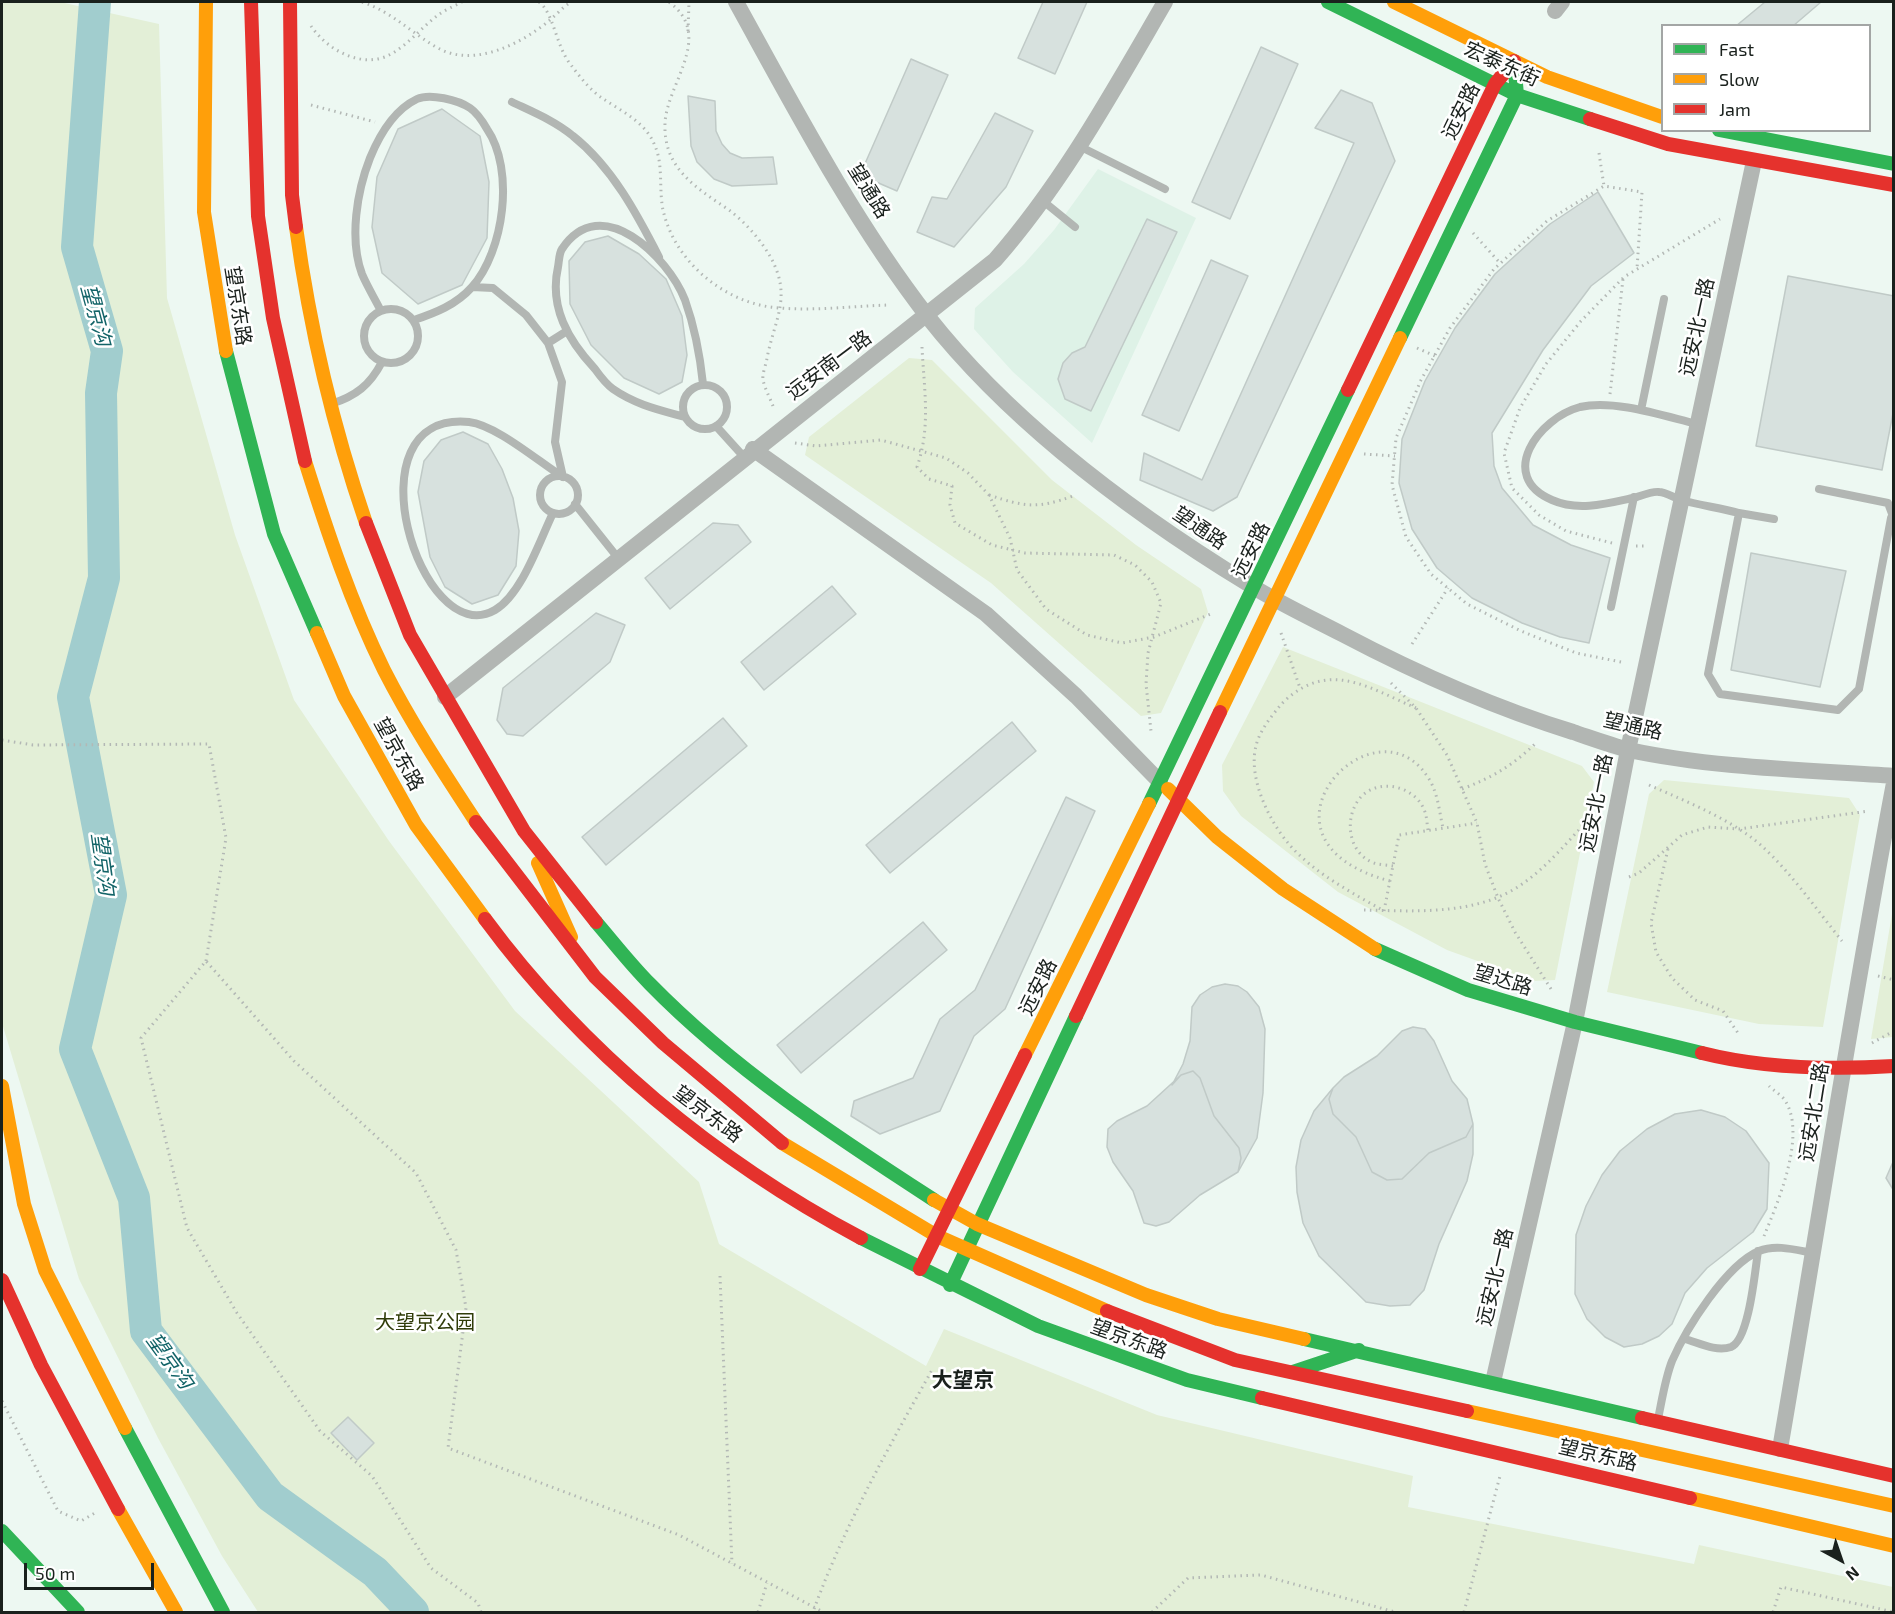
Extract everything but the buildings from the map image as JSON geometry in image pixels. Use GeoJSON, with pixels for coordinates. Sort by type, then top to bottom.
{"type":"FeatureCollection","features":[{"type":"Feature","properties":{"kind":"main road","name":"望京东路"},"geometry":{"type":"LineString","coordinates":[[206,2],[204,213],[227,360],[274,534],[344,696],[416,825],[513,954],[589,1039],[682,1123],[807,1209],[950,1285],[1038,1326],[1187,1380],[1893,1546]]}},
{"type":"Feature","properties":{"kind":"main road","name":"望京东路"},"geometry":{"type":"LineString","coordinates":[[251,2],[258,216],[266,273],[273,318],[300,446],[328,536],[384,669],[434,758],[485,835],[582,960],[663,1043],[790,1150],[938,1236],[1074,1298],[1235,1360],[1893,1506]]}},
{"type":"Feature","properties":{"kind":"main road"},"geometry":{"type":"LineString","coordinates":[[290,2],[292,195],[307,309],[339,446],[369,533],[410,635],[524,831],[582,960]]}},
{"type":"Feature","properties":{"kind":"main road","name":"宏泰东街"},"geometry":{"type":"LineString","coordinates":[[1328,2],[1518,94],[1668,144],[1893,184]]}},
{"type":"Feature","properties":{"kind":"main road","name":"宏泰东街"},"geometry":{"type":"LineString","coordinates":[[1394,2],[1547,78],[1661,117]]}},
{"type":"Feature","properties":{"kind":"main road","name":"远安路"},"geometry":{"type":"LineString","coordinates":[[920,1269],[1160,782],[1495,84],[1514,61]]}},
{"type":"Feature","properties":{"kind":"main road"},"geometry":{"type":"LineString","coordinates":[[950,1285],[1178,799],[1518,94],[1514,61]]}},
{"type":"Feature","properties":{"kind":"main road"},"geometry":{"type":"LineString","coordinates":[[1728,132],[1893,164]]}},
{"type":"Feature","properties":{"kind":"main road","name":"望达路"},"geometry":{"type":"LineString","coordinates":[[1160,782],[1217,837],[1283,889],[1371,947],[1468,990],[1575,1022],[1742,1063],[1841,1069],[1893,1066]]}},
{"type":"Feature","properties":{"kind":"main road"},"geometry":{"type":"LineString","coordinates":[[524,831],[593,919],[650,984],[702,1032],[826,1130],[950,1210],[977,1224],[1146,1295],[1218,1319],[1360,1350],[1893,1476]]}},
{"type":"Feature","properties":{"kind":"main road"},"geometry":{"type":"LineString","coordinates":[[2,1086],[24,1204],[45,1270],[152,1482],[223,1612]]}},
{"type":"Feature","properties":{"kind":"main road"},"geometry":{"type":"LineString","coordinates":[[2,1280],[28,1344],[176,1612]]}},
{"type":"Feature","properties":{"kind":"main road"},"geometry":{"type":"LineString","coordinates":[[1293,1372],[1360,1350]]}},
{"type":"Feature","properties":{"kind":"main road"},"geometry":{"type":"LineString","coordinates":[[2,1531],[78,1612]]}},
{"type":"Feature","properties":{"kind":"street","name":"望通路"},"geometry":{"type":"LineString","coordinates":[[736,2],[801,120],[865,224],[928,316],[969,365],[1018,415],[1137,510],[1254,588],[1401,665],[1493,704],[1628,750],[1740,765],[1893,776]]}},
{"type":"Feature","properties":{"kind":"street","name":"远安南一路"},"geometry":{"type":"LineString","coordinates":[[445,697],[749,453],[928,316],[995,260],[1043,201],[1081,147],[1165,2]]}},
{"type":"Feature","properties":{"kind":"street","name":"远安北一路"},"geometry":{"type":"LineString","coordinates":[[1493,1382],[1575,1022],[1628,750],[1754,160]]}},
{"type":"Feature","properties":{"kind":"street"},"geometry":{"type":"LineString","coordinates":[[749,453],[986,614],[1077,696],[1160,782]]}},
{"type":"Feature","properties":{"kind":"street","name":"远安北二路"},"geometry":{"type":"LineString","coordinates":[[1780,1449],[1814,1253],[1841,1069],[1893,783]]}},
{"type":"Feature","properties":{"kind":"lane"},"geometry":{"type":"LineString","coordinates":[[381,310],[362,273],[356,234],[361,182],[378,140],[396,116],[418,98],[445,98],[470,108],[489,130],[501,164],[504,205],[493,256],[472,287],[444,309],[414,320]]}},
{"type":"Feature","properties":{"kind":"lane"},"geometry":{"type":"LineString","coordinates":[[512,102],[545,117],[574,136],[635,209],[662,263],[684,297],[698,339],[703,384]]}},
{"type":"Feature","properties":{"kind":"lane"},"geometry":{"type":"LineString","coordinates":[[1081,147],[1165,189]]}},
{"type":"Feature","properties":{"kind":"lane"},"geometry":{"type":"LineString","coordinates":[[1043,201],[1075,227]]}},
{"type":"Feature","properties":{"kind":"lane"},"geometry":{"type":"LineString","coordinates":[[662,263],[636,238],[613,226],[585,228],[561,250],[554,284],[560,319],[580,353],[612,388],[643,406],[686,417]]}},
{"type":"Feature","properties":{"kind":"lane"},"geometry":{"type":"LineString","coordinates":[[472,287],[494,288],[526,315],[548,343],[562,382],[555,442],[563,477]]}},
{"type":"Feature","properties":{"kind":"lane"},"geometry":{"type":"LineString","coordinates":[[1641,410],[1664,299]]}},
{"type":"Feature","properties":{"kind":"lane"},"geometry":{"type":"LineString","coordinates":[[381,310],[399,310],[414,320],[419,336],[413,352],[399,362],[382,362],[368,350],[364,332],[373,316],[381,310]]}},
{"type":"Feature","properties":{"kind":"lane"},"geometry":{"type":"LineString","coordinates":[[548,343],[567,331]]}},
{"type":"Feature","properties":{"kind":"lane"},"geometry":{"type":"LineString","coordinates":[[329,404],[361,391],[373,378],[382,362]]}},
{"type":"Feature","properties":{"kind":"lane"},"geometry":{"type":"LineString","coordinates":[[703,384],[718,388],[727,400],[726,415],[710,429],[696,427],[686,417],[683,410],[685,397],[690,391],[703,384]]}},
{"type":"Feature","properties":{"kind":"lane"},"geometry":{"type":"LineString","coordinates":[[1698,424],[1641,410],[1608,406],[1581,407],[1559,416],[1540,432],[1526,453],[1525,475],[1536,492],[1554,501],[1571,505],[1606,504],[1659,492],[1681,500],[1774,519]]}},
{"type":"Feature","properties":{"kind":"lane"},"geometry":{"type":"LineString","coordinates":[[553,513],[510,598],[493,611],[473,616],[457,612],[437,595],[423,573],[412,540],[403,500],[403,471],[417,440],[435,424],[470,422],[491,430],[576,488],[575,504],[618,558]]}},
{"type":"Feature","properties":{"kind":"lane"},"geometry":{"type":"LineString","coordinates":[[716,426],[749,453]]}},
{"type":"Feature","properties":{"kind":"lane"},"geometry":{"type":"LineString","coordinates":[[563,477],[546,482],[540,493],[543,505],[553,513],[565,513],[575,504]]}},
{"type":"Feature","properties":{"kind":"lane"},"geometry":{"type":"LineString","coordinates":[[1739,513],[1708,674],[1720,694],[1838,710],[1859,689],[1892,518],[1888,503],[1819,489]]}},
{"type":"Feature","properties":{"kind":"lane"},"geometry":{"type":"LineString","coordinates":[[1611,607],[1634,497]]}},
{"type":"Feature","properties":{"kind":"lane"},"geometry":{"type":"LineString","coordinates":[[1658,1420],[1672,1362],[1701,1311],[1731,1272],[1758,1251],[1773,1248],[1814,1253]]}},
{"type":"Feature","properties":{"kind":"lane"},"geometry":{"type":"LineString","coordinates":[[1685,1339],[1713,1348],[1731,1347],[1743,1336],[1758,1251]]}},
{"type":"Feature","properties":{"kind":"path"},"geometry":{"type":"LineString","coordinates":[[362,2],[383,9],[437,48],[462,56],[490,53],[522,39],[571,2]]}},
{"type":"Feature","properties":{"kind":"path"},"geometry":{"type":"LineString","coordinates":[[309,22],[318,36],[329,46],[347,56],[371,59],[390,55],[438,15],[462,2]]}},
{"type":"Feature","properties":{"kind":"path"},"geometry":{"type":"LineString","coordinates":[[539,2],[546,8],[554,36],[567,61],[583,81],[601,98],[621,109],[639,124],[656,146],[663,213],[675,243],[706,279],[757,304],[780,308],[889,305]]}},
{"type":"Feature","properties":{"kind":"path"},"geometry":{"type":"LineString","coordinates":[[669,2],[678,9],[688,32]]}},
{"type":"Feature","properties":{"kind":"path"},"geometry":{"type":"LineString","coordinates":[[688,2],[685,66],[671,99],[665,123],[670,154],[684,177],[704,196],[730,211],[751,230],[770,256],[783,284],[780,308],[763,379],[772,406]]}},
{"type":"Feature","properties":{"kind":"path"},"geometry":{"type":"LineString","coordinates":[[308,105],[388,126]]}},
{"type":"Feature","properties":{"kind":"path"},"geometry":{"type":"LineString","coordinates":[[1599,153],[1604,186]]}},
{"type":"Feature","properties":{"kind":"path"},"geometry":{"type":"LineString","coordinates":[[1621,662],[1576,653],[1521,631],[1467,604],[1431,573],[1406,537],[1392,485],[1396,438],[1450,328],[1500,263],[1547,221],[1604,186],[1642,192],[1637,269]]}},
{"type":"Feature","properties":{"kind":"path"},"geometry":{"type":"LineString","coordinates":[[1470,229],[1500,263]]}},
{"type":"Feature","properties":{"kind":"path"},"geometry":{"type":"LineString","coordinates":[[1608,406],[1624,277]]}},
{"type":"Feature","properties":{"kind":"path"},"geometry":{"type":"LineString","coordinates":[[922,347],[928,416],[923,450],[917,467],[929,479],[952,486],[950,506],[954,523],[992,545],[1025,553],[1114,555],[1135,565],[1152,582],[1161,603],[1154,638],[1148,653],[1146,684],[1151,731]]}},
{"type":"Feature","properties":{"kind":"path"},"geometry":{"type":"LineString","coordinates":[[1415,347],[1435,356]]}},
{"type":"Feature","properties":{"kind":"path"},"geometry":{"type":"LineString","coordinates":[[795,443],[816,446],[881,440],[946,458],[968,473],[989,495],[1012,548],[1017,570],[1046,609],[1087,635],[1122,643],[1154,638],[1213,613]]}},
{"type":"Feature","properties":{"kind":"path"},"geometry":{"type":"LineString","coordinates":[[1364,454],[1395,456]]}},
{"type":"Feature","properties":{"kind":"path"},"geometry":{"type":"LineString","coordinates":[[989,495],[1008,502],[1044,507],[1073,496]]}},
{"type":"Feature","properties":{"kind":"path"},"geometry":{"type":"LineString","coordinates":[[1412,644],[1448,588]]}},
{"type":"Feature","properties":{"kind":"path"},"geometry":{"type":"LineString","coordinates":[[1281,633],[1300,689]]}},
{"type":"Feature","properties":{"kind":"path"},"geometry":{"type":"LineString","coordinates":[[1384,911],[1314,867],[1288,843],[1270,815],[1256,779],[1256,746],[1269,719],[1284,701],[1300,689],[1322,681],[1348,681],[1416,708]]}},
{"type":"Feature","properties":{"kind":"path"},"geometry":{"type":"LineString","coordinates":[[1391,684],[1416,708],[1447,755],[1477,823],[1485,864],[1498,898],[1515,932],[1551,989]]}},
{"type":"Feature","properties":{"kind":"path"},"geometry":{"type":"LineString","coordinates":[[2,740],[33,745],[209,744],[226,838],[206,961],[141,1038],[187,1228],[237,1313],[320,1431],[372,1476],[431,1568],[478,1603],[481,1612]]}},
{"type":"Feature","properties":{"kind":"path"},"geometry":{"type":"LineString","coordinates":[[1462,789],[1492,778],[1516,762],[1535,744]]}},
{"type":"Feature","properties":{"kind":"path"},"geometry":{"type":"LineString","coordinates":[[1390,881],[1354,868],[1338,857],[1325,841],[1318,821],[1320,800],[1334,777],[1350,761],[1371,753],[1397,753],[1413,761],[1428,776],[1436,796],[1443,828]]}},
{"type":"Feature","properties":{"kind":"path"},"geometry":{"type":"LineString","coordinates":[[1649,785],[1739,829],[1772,857],[1842,941]]}},
{"type":"Feature","properties":{"kind":"path"},"geometry":{"type":"LineString","coordinates":[[1393,866],[1374,863],[1362,855],[1353,842],[1349,827],[1352,809],[1365,793],[1384,786],[1400,787],[1415,797],[1425,811],[1428,830]]}},
{"type":"Feature","properties":{"kind":"path"},"geometry":{"type":"LineString","coordinates":[[1629,877],[1639,873],[1682,835],[1708,827],[1739,829],[1869,811]]}},
{"type":"Feature","properties":{"kind":"path"},"geometry":{"type":"LineString","coordinates":[[1364,910],[1413,912],[1470,906],[1498,898],[1544,867],[1587,821]]}},
{"type":"Feature","properties":{"kind":"path"},"geometry":{"type":"LineString","coordinates":[[1384,911],[1398,835],[1477,823]]}},
{"type":"Feature","properties":{"kind":"path"},"geometry":{"type":"LineString","coordinates":[[1669,847],[1651,923],[1656,952],[1672,978],[1695,1000],[1723,1011],[1738,1033]]}},
{"type":"Feature","properties":{"kind":"path"},"geometry":{"type":"LineString","coordinates":[[206,961],[294,1061],[416,1173],[456,1250],[465,1308],[448,1448],[679,1535],[814,1609],[824,1612]]}},
{"type":"Feature","properties":{"kind":"path"},"geometry":{"type":"LineString","coordinates":[[1878,976],[1893,980]]}},
{"type":"Feature","properties":{"kind":"path"},"geometry":{"type":"LineString","coordinates":[[1872,1044],[1893,1031]]}},
{"type":"Feature","properties":{"kind":"path"},"geometry":{"type":"LineString","coordinates":[[1758,1251],[1778,1202],[1791,1150],[1793,1123],[1786,1101],[1769,1086]]}},
{"type":"Feature","properties":{"kind":"path"},"geometry":{"type":"LineString","coordinates":[[720,1276],[732,1564]]}},
{"type":"Feature","properties":{"kind":"path"},"geometry":{"type":"LineString","coordinates":[[814,1609],[834,1555],[872,1477],[932,1371]]}},
{"type":"Feature","properties":{"kind":"path"},"geometry":{"type":"LineString","coordinates":[[2,1401],[58,1511],[81,1521],[97,1512]]}},
{"type":"Feature","properties":{"kind":"path"},"geometry":{"type":"LineString","coordinates":[[1464,1612],[1506,1454]]}},
{"type":"Feature","properties":{"kind":"path"},"geometry":{"type":"LineString","coordinates":[[1152,1612],[1188,1578],[1261,1575],[1395,1612]]}},
{"type":"Feature","properties":{"kind":"path"},"geometry":{"type":"LineString","coordinates":[[758,1612],[767,1583]]}},
{"type":"Feature","properties":{"kind":"path"},"geometry":{"type":"LineString","coordinates":[[1773,1612],[1780,1587],[1893,1612]]}},
{"type":"Feature","properties":{"kind":"shaded area"},"geometry":{"type":"Polygon","coordinates":[[[1098,169],[1196,218],[1092,443],[1013,372],[974,329],[975,308],[1024,264],[1054,230],[1098,169]]]}},
{"type":"Feature","properties":{"kind":"green space","name":"大望京公园"},"geometry":{"type":"Polygon","coordinates":[[[2,2],[60,2],[159,24],[167,298],[235,535],[294,700],[389,841],[515,1011],[699,1182],[719,1244],[926,1366],[944,1329],[1157,1415],[1413,1476],[1408,1507],[1694,1564],[1699,1545],[1893,1587],[1893,1612],[258,1612],[222,1556],[158,1438],[79,1279],[2,1023],[2,2]]]}},
{"type":"Feature","properties":{"kind":"green space"},"geometry":{"type":"Polygon","coordinates":[[[909,358],[932,360],[1052,480],[1136,545],[1201,589],[1208,612],[1161,713],[1141,716],[991,583],[805,455],[809,437],[909,358]]]}},
{"type":"Feature","properties":{"kind":"green space"},"geometry":{"type":"Polygon","coordinates":[[[1283,647],[1582,766],[1594,782],[1555,980],[1533,981],[1447,950],[1338,892],[1241,816],[1223,791],[1222,765],[1283,647]]]}},
{"type":"Feature","properties":{"kind":"green space"},"geometry":{"type":"Polygon","coordinates":[[[1664,780],[1849,798],[1860,815],[1823,1027],[1759,1024],[1607,992],[1649,794],[1664,780]]]}},
{"type":"Feature","properties":{"kind":"green space"},"geometry":{"type":"Polygon","coordinates":[[[1893,908],[1893,1037],[1871,1039],[1893,908]]]}},
{"type":"Feature","properties":{"kind":"waterway","name":"望京沟"},"geometry":{"type":"LineString","coordinates":[[95,2],[77,247],[107,351],[101,393],[104,578],[73,697],[111,895],[75,1049],[134,1198],[146,1331],[270,1496],[375,1572],[413,1612]]}},
{"type":"Feature","properties":{"kind":"traffic: fast"},"geometry":{"type":"LineString","coordinates":[[1328,2],[1517,95],[1590,119]]}},
{"type":"Feature","properties":{"kind":"traffic: fast"},"geometry":{"type":"LineString","coordinates":[[1400,338],[1517,95],[1514,61]]}},
{"type":"Feature","properties":{"kind":"traffic: fast"},"geometry":{"type":"LineString","coordinates":[[1729,132],[1894,164]]}},
{"type":"Feature","properties":{"kind":"traffic: fast"},"geometry":{"type":"LineString","coordinates":[[226,351],[274,534],[317,633]]}},
{"type":"Feature","properties":{"kind":"traffic: fast"},"geometry":{"type":"LineString","coordinates":[[1149,804],[1348,390]]}},
{"type":"Feature","properties":{"kind":"traffic: fast"},"geometry":{"type":"LineString","coordinates":[[596,922],[650,984],[715,1045],[786,1100],[934,1200]]}},
{"type":"Feature","properties":{"kind":"traffic: fast"},"geometry":{"type":"LineString","coordinates":[[1375,949],[1468,990],[1575,1022],[1702,1053]]}},
{"type":"Feature","properties":{"kind":"traffic: fast"},"geometry":{"type":"LineString","coordinates":[[950,1285],[1076,1016]]}},
{"type":"Feature","properties":{"kind":"traffic: fast"},"geometry":{"type":"LineString","coordinates":[[861,1238],[1038,1326],[1187,1380],[1262,1398]]}},
{"type":"Feature","properties":{"kind":"traffic: fast"},"geometry":{"type":"LineString","coordinates":[[1304,1339],[1642,1418]]}},
{"type":"Feature","properties":{"kind":"traffic: fast"},"geometry":{"type":"LineString","coordinates":[[1293,1372],[1359,1350]]}},
{"type":"Feature","properties":{"kind":"traffic: fast"},"geometry":{"type":"LineString","coordinates":[[125,1428],[223,1612]]}},
{"type":"Feature","properties":{"kind":"traffic: fast"},"geometry":{"type":"LineString","coordinates":[[2,1531],[78,1612]]}},
{"type":"Feature","properties":{"kind":"traffic: slow"},"geometry":{"type":"LineString","coordinates":[[206,2],[204,212],[226,351]]}},
{"type":"Feature","properties":{"kind":"traffic: slow"},"geometry":{"type":"LineString","coordinates":[[1394,2],[1547,77],[1661,117]]}},
{"type":"Feature","properties":{"kind":"traffic: slow"},"geometry":{"type":"LineString","coordinates":[[296,227],[315,340],[343,449],[366,523]]}},
{"type":"Feature","properties":{"kind":"traffic: slow"},"geometry":{"type":"LineString","coordinates":[[1220,712],[1400,338]]}},
{"type":"Feature","properties":{"kind":"traffic: slow"},"geometry":{"type":"LineString","coordinates":[[305,461],[340,567],[384,670],[394,690],[476,822]]}},
{"type":"Feature","properties":{"kind":"traffic: slow"},"geometry":{"type":"LineString","coordinates":[[317,633],[344,696],[416,825],[485,919]]}},
{"type":"Feature","properties":{"kind":"traffic: slow"},"geometry":{"type":"LineString","coordinates":[[1168,789],[1217,837],[1283,889],[1375,949]]}},
{"type":"Feature","properties":{"kind":"traffic: slow"},"geometry":{"type":"LineString","coordinates":[[1025,1055],[1149,804]]}},
{"type":"Feature","properties":{"kind":"traffic: slow"},"geometry":{"type":"LineString","coordinates":[[538,863],[571,937]]}},
{"type":"Feature","properties":{"kind":"traffic: slow"},"geometry":{"type":"LineString","coordinates":[[2,1086],[24,1204],[45,1270],[125,1428]]}},
{"type":"Feature","properties":{"kind":"traffic: slow"},"geometry":{"type":"LineString","coordinates":[[782,1143],[937,1236],[1107,1311]]}},
{"type":"Feature","properties":{"kind":"traffic: slow"},"geometry":{"type":"LineString","coordinates":[[934,1200],[977,1224],[1146,1295],[1218,1319],[1304,1339]]}},
{"type":"Feature","properties":{"kind":"traffic: slow"},"geometry":{"type":"LineString","coordinates":[[1467,1411],[1894,1506]]}},
{"type":"Feature","properties":{"kind":"traffic: slow"},"geometry":{"type":"LineString","coordinates":[[1690,1498],[1894,1546]]}},
{"type":"Feature","properties":{"kind":"traffic: slow"},"geometry":{"type":"LineString","coordinates":[[118,1509],[176,1612]]}},
{"type":"Feature","properties":{"kind":"traffic: jam"},"geometry":{"type":"LineString","coordinates":[[251,2],[258,216],[273,318],[305,461]]}},
{"type":"Feature","properties":{"kind":"traffic: jam"},"geometry":{"type":"LineString","coordinates":[[290,2],[292,195],[296,227]]}},
{"type":"Feature","properties":{"kind":"traffic: jam"},"geometry":{"type":"LineString","coordinates":[[1348,390],[1495,84],[1514,61]]}},
{"type":"Feature","properties":{"kind":"traffic: jam"},"geometry":{"type":"LineString","coordinates":[[1590,119],[1668,144],[1894,185]]}},
{"type":"Feature","properties":{"kind":"traffic: jam"},"geometry":{"type":"LineString","coordinates":[[366,523],[410,635],[524,831],[596,922]]}},
{"type":"Feature","properties":{"kind":"traffic: jam"},"geometry":{"type":"LineString","coordinates":[[1076,1016],[1220,712]]}},
{"type":"Feature","properties":{"kind":"traffic: jam"},"geometry":{"type":"LineString","coordinates":[[476,822],[595,977],[663,1043],[782,1143]]}},
{"type":"Feature","properties":{"kind":"traffic: jam"},"geometry":{"type":"LineString","coordinates":[[485,919],[523,968],[565,1014],[655,1099],[704,1138],[755,1174],[807,1208],[861,1238]]}},
{"type":"Feature","properties":{"kind":"traffic: jam"},"geometry":{"type":"LineString","coordinates":[[1702,1053],[1750,1062],[1798,1067],[1894,1066]]}},
{"type":"Feature","properties":{"kind":"traffic: jam"},"geometry":{"type":"LineString","coordinates":[[920,1269],[1025,1055]]}},
{"type":"Feature","properties":{"kind":"traffic: jam"},"geometry":{"type":"LineString","coordinates":[[2,1280],[41,1365],[118,1509]]}},
{"type":"Feature","properties":{"kind":"traffic: jam"},"geometry":{"type":"LineString","coordinates":[[1107,1311],[1235,1360],[1467,1411]]}},
{"type":"Feature","properties":{"kind":"traffic: jam"},"geometry":{"type":"LineString","coordinates":[[1262,1398],[1690,1498]]}},
{"type":"Feature","properties":{"kind":"traffic: jam"},"geometry":{"type":"LineString","coordinates":[[1642,1418],[1894,1476]]}},
{"type":"Feature","properties":{"kind":"district","name":"大望京"},"geometry":{"type":"Point","coordinates":[963,1380]}}]}
